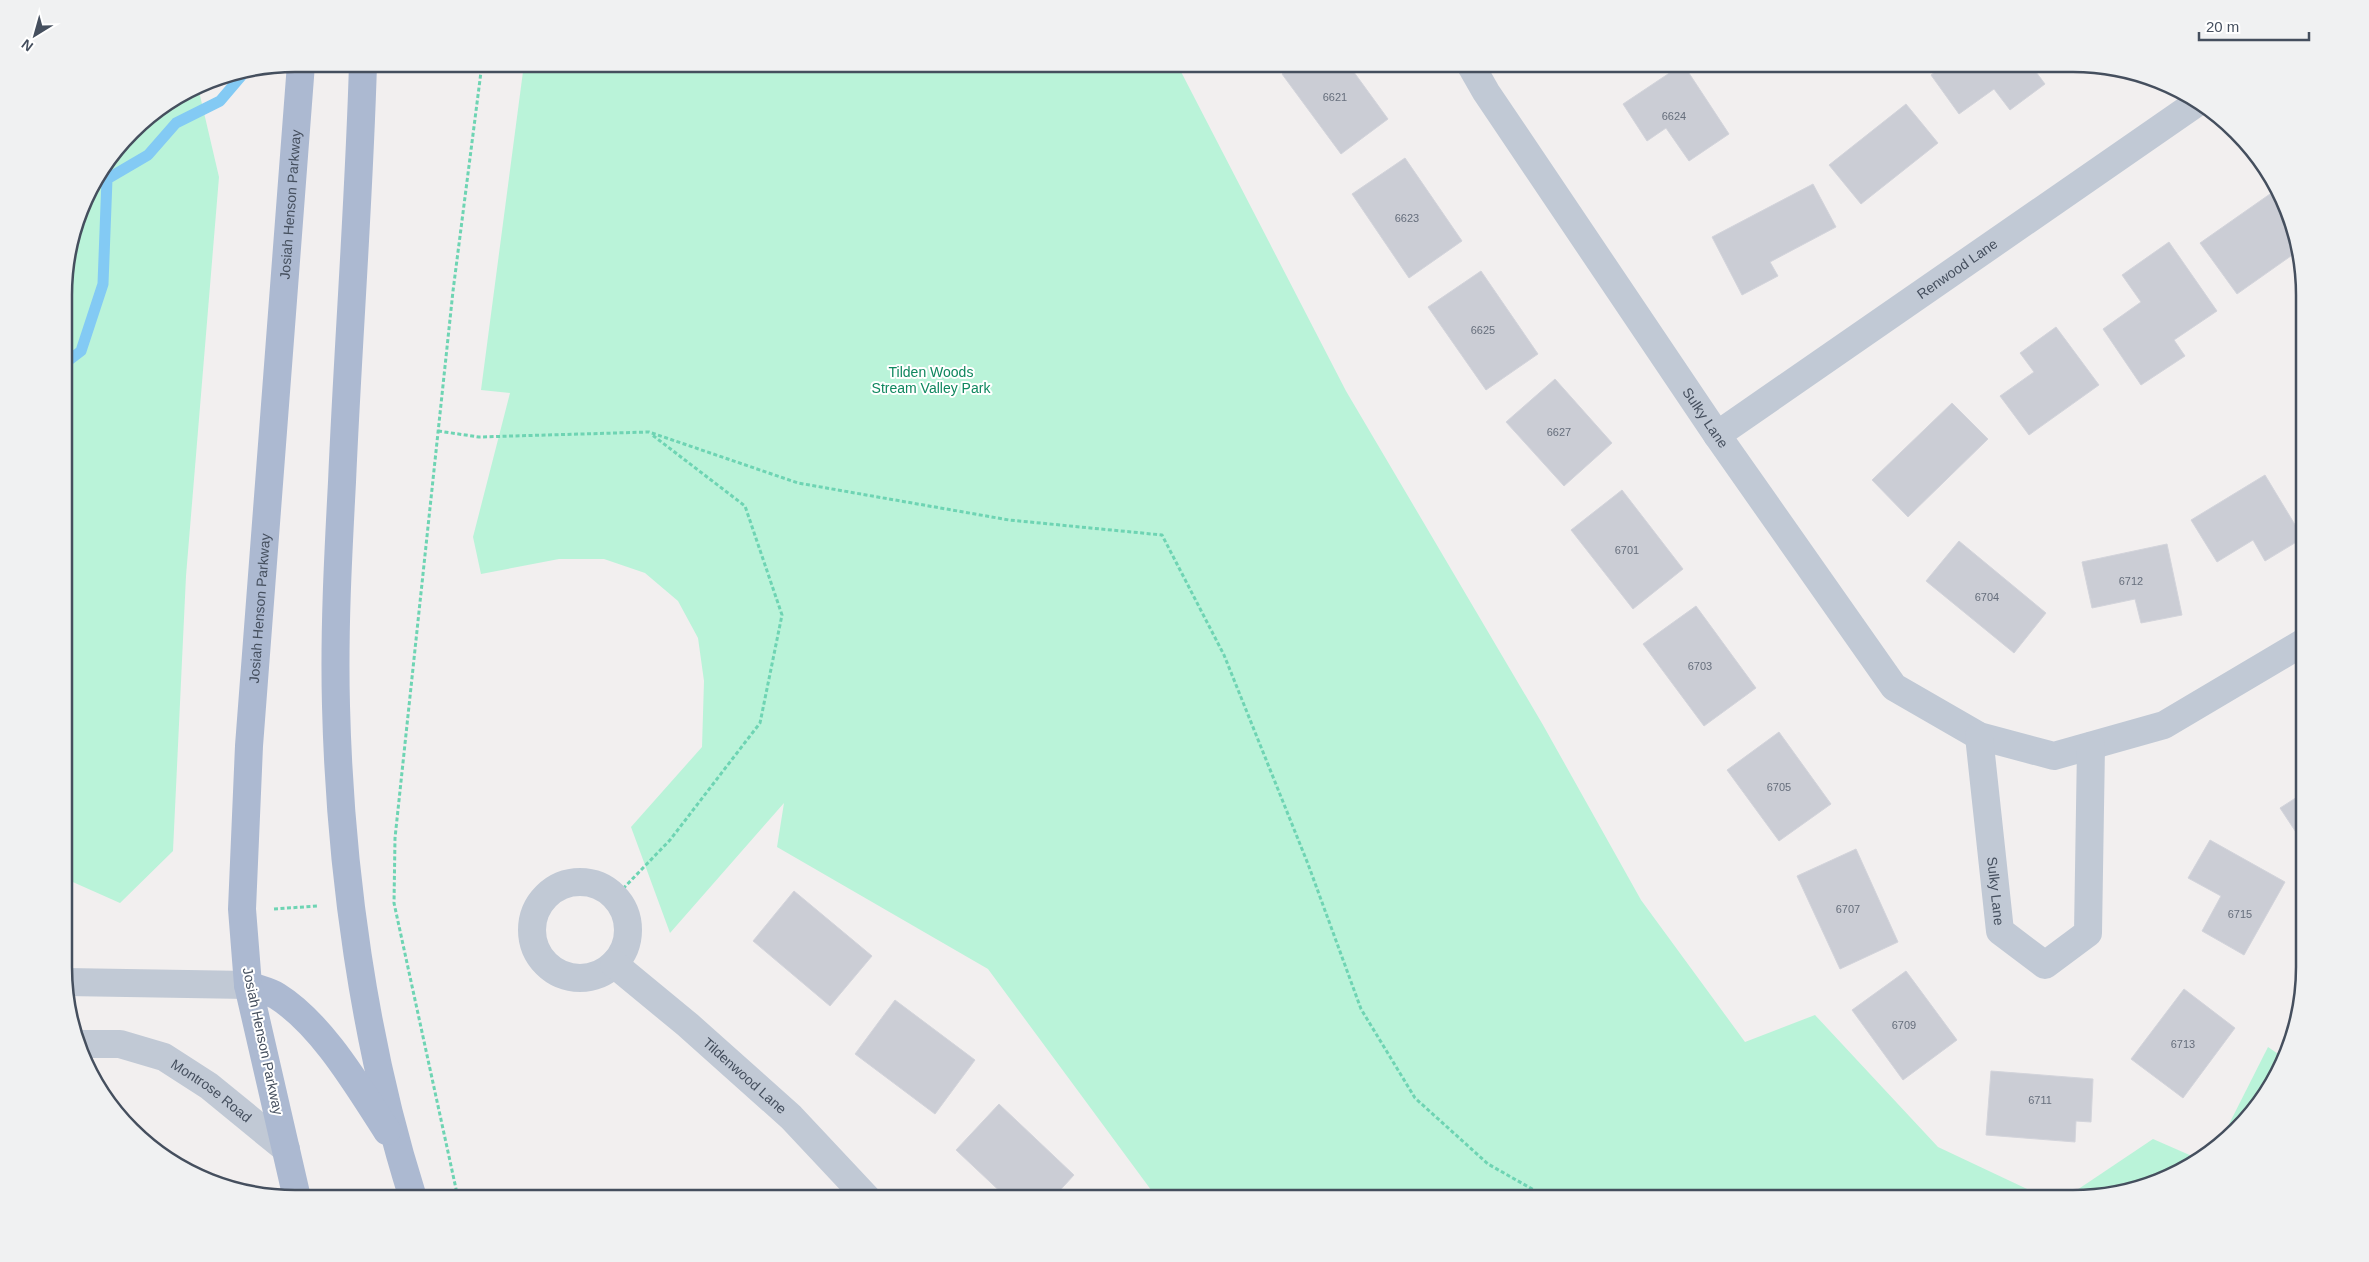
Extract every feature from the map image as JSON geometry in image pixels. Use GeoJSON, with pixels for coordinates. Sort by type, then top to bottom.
{"type":"FeatureCollection","features":[{"type":"Feature","properties":{"kind":"main road","name":"Josiah Henson Parkway"},"geometry":{"type":"LineString","coordinates":[[286,1149],[248,985],[242,909],[249,746],[300,72]]}},
{"type":"Feature","properties":{"kind":"main road"},"geometry":{"type":"LineString","coordinates":[[363,72],[339,528],[336,705],[344,841],[358,948],[396,1144],[410,1190]]}},
{"type":"Feature","properties":{"kind":"main road"},"geometry":{"type":"LineString","coordinates":[[248,985],[277,996],[296,1011],[324,1041],[349,1073],[396,1144]]}},
{"type":"Feature","properties":{"kind":"main road"},"geometry":{"type":"LineString","coordinates":[[286,1149],[295,1190]]}},
{"type":"Feature","properties":{"kind":"street","name":"Sulky Lane"},"geometry":{"type":"LineString","coordinates":[[1475,72],[1486,92],[1717,435],[1894,687],[1979,736],[2054,756],[2164,725],[2296,647]]}},
{"type":"Feature","properties":{"kind":"street","name":"Renwood Lane"},"geometry":{"type":"LineString","coordinates":[[1717,435],[2192,106]]}},
{"type":"Feature","properties":{"kind":"street","name":"Sulky Lane"},"geometry":{"type":"LineString","coordinates":[[1979,736],[2000,931],[2045,965],[2088,934],[2091,746]]}},
{"type":"Feature","properties":{"kind":"street"},"geometry":{"type":"LineString","coordinates":[[575,883],[592,884],[607,891],[614,898],[619,903],[626,917],[628,934],[623,950],[614,964],[601,974],[585,978],[568,977],[553,970],[541,958],[534,943],[532,927],[536,910],[546,897],[559,887],[575,883]]}},
{"type":"Feature","properties":{"kind":"street","name":"Tildenwood Lane"},"geometry":{"type":"LineString","coordinates":[[614,964],[688,1025],[791,1117],[859,1190]]}},
{"type":"Feature","properties":{"kind":"street"},"geometry":{"type":"LineString","coordinates":[[73,982],[248,985]]}},
{"type":"Feature","properties":{"kind":"street","name":"Montrose Road"},"geometry":{"type":"LineString","coordinates":[[87,1044],[120,1044],[164,1057],[209,1086],[286,1149]]}},
{"type":"Feature","properties":{"kind":"path"},"geometry":{"type":"LineString","coordinates":[[456,1190],[394,902],[395,838],[438,431],[481,72]]}},
{"type":"Feature","properties":{"kind":"path"},"geometry":{"type":"LineString","coordinates":[[438,431],[479,437],[648,432],[798,483],[1009,520],[1162,535],[1224,655],[1308,864],[1361,1009],[1415,1098],[1488,1164],[1534,1190]]}},
{"type":"Feature","properties":{"kind":"path"},"geometry":{"type":"LineString","coordinates":[[614,898],[670,840],[760,723],[782,615],[745,506],[648,432]]}},
{"type":"Feature","properties":{"kind":"path"},"geometry":{"type":"LineString","coordinates":[[270,909],[318,906]]}},
{"type":"Feature","properties":{"kind":"green space","name":"Tilden Woods Stream Valley Park"},"geometry":{"type":"Polygon","coordinates":[[[523,72],[1181,72],[1346,391],[1543,725],[1641,900],[1745,1042],[1815,1015],[1938,1147],[2029,1190],[1151,1190],[988,969],[777,847],[784,803],[670,933],[631,827],[702,747],[704,681],[698,638],[678,601],[645,573],[604,559],[559,559],[481,574],[473,537],[510,393],[481,390],[523,72]]]}},
{"type":"Feature","properties":{"kind":"green space"},"geometry":{"type":"Polygon","coordinates":[[[200,95],[219,177],[186,576],[173,851],[120,903],[72,882],[72,296],[74,267],[84,224],[102,184],[110,172],[128,149],[149,128],[184,102],[200,95]]]}},
{"type":"Feature","properties":{"kind":"green space"},"geometry":{"type":"Polygon","coordinates":[[[2268,1047],[2278,1054],[2267,1078],[2250,1102],[2228,1127],[2268,1047]]]}},
{"type":"Feature","properties":{"kind":"green space"},"geometry":{"type":"Polygon","coordinates":[[[2153,1139],[2191,1156],[2145,1178],[2102,1188],[2077,1190],[2153,1139]]]}},
{"type":"Feature","properties":{"kind":"building"},"geometry":{"type":"Polygon","coordinates":[[[1285,72],[1354,72],[1388,119],[1341,154],[1282,74],[1285,72]]]}},
{"type":"Feature","properties":{"kind":"building"},"geometry":{"type":"Polygon","coordinates":[[[1671,72],[1688,72],[1729,134],[1689,161],[1666,128],[1647,141],[1623,104],[1671,72]]]}},
{"type":"Feature","properties":{"kind":"building"},"geometry":{"type":"Polygon","coordinates":[[[1935,72],[2036,72],[2045,84],[2010,110],[1994,89],[1959,114],[1931,75],[1935,72]]]}},
{"type":"Feature","properties":{"kind":"building"},"geometry":{"type":"Polygon","coordinates":[[[1906,104],[1938,143],[1861,204],[1829,165],[1906,104]]]}},
{"type":"Feature","properties":{"kind":"building"},"geometry":{"type":"Polygon","coordinates":[[[1405,158],[1462,241],[1409,278],[1352,194],[1405,158]]]}},
{"type":"Feature","properties":{"kind":"building"},"geometry":{"type":"Polygon","coordinates":[[[1813,184],[1836,227],[1770,262],[1778,276],[1742,295],[1712,237],[1813,184]]]}},
{"type":"Feature","properties":{"kind":"building"},"geometry":{"type":"Polygon","coordinates":[[[2270,194],[2285,224],[2293,255],[2237,294],[2200,243],[2270,194]]]}},
{"type":"Feature","properties":{"kind":"building"},"geometry":{"type":"Polygon","coordinates":[[[2169,242],[2217,311],[2174,340],[2185,356],[2141,385],[2103,329],[2141,302],[2122,275],[2169,242]]]}},
{"type":"Feature","properties":{"kind":"building"},"geometry":{"type":"Polygon","coordinates":[[[1481,271],[1538,354],[1486,390],[1428,307],[1481,271]]]}},
{"type":"Feature","properties":{"kind":"building"},"geometry":{"type":"Polygon","coordinates":[[[2056,327],[2099,385],[2029,435],[2000,396],[2034,372],[2020,353],[2056,327]]]}},
{"type":"Feature","properties":{"kind":"building"},"geometry":{"type":"Polygon","coordinates":[[[1555,379],[1612,443],[1564,486],[1506,422],[1555,379]]]}},
{"type":"Feature","properties":{"kind":"building"},"geometry":{"type":"Polygon","coordinates":[[[1952,403],[1988,439],[1908,517],[1872,480],[1952,403]]]}},
{"type":"Feature","properties":{"kind":"building"},"geometry":{"type":"Polygon","coordinates":[[[2265,475],[2296,526],[2296,542],[2265,561],[2253,540],[2217,562],[2191,520],[2265,475]]]}},
{"type":"Feature","properties":{"kind":"building"},"geometry":{"type":"Polygon","coordinates":[[[1622,490],[1683,569],[1633,609],[1571,530],[1622,490]]]}},
{"type":"Feature","properties":{"kind":"building"},"geometry":{"type":"Polygon","coordinates":[[[1959,541],[2046,613],[2014,653],[1926,581],[1959,541]]]}},
{"type":"Feature","properties":{"kind":"building"},"geometry":{"type":"Polygon","coordinates":[[[2167,544],[2182,615],[2141,623],[2135,599],[2092,608],[2082,562],[2167,544]]]}},
{"type":"Feature","properties":{"kind":"building"},"geometry":{"type":"Polygon","coordinates":[[[1696,606],[1756,688],[1704,726],[1643,644],[1696,606]]]}},
{"type":"Feature","properties":{"kind":"building"},"geometry":{"type":"Polygon","coordinates":[[[1779,732],[1831,804],[1779,841],[1727,770],[1779,732]]]}},
{"type":"Feature","properties":{"kind":"building"},"geometry":{"type":"Polygon","coordinates":[[[2296,798],[2296,832],[2280,808],[2296,798]]]}},
{"type":"Feature","properties":{"kind":"building"},"geometry":{"type":"Polygon","coordinates":[[[2210,840],[2285,882],[2244,955],[2202,931],[2221,896],[2188,878],[2210,840]]]}},
{"type":"Feature","properties":{"kind":"building"},"geometry":{"type":"Polygon","coordinates":[[[1856,849],[1898,942],[1840,969],[1797,876],[1856,849]]]}},
{"type":"Feature","properties":{"kind":"building"},"geometry":{"type":"Polygon","coordinates":[[[794,891],[872,956],[830,1006],[753,941],[794,891]]]}},
{"type":"Feature","properties":{"kind":"building"},"geometry":{"type":"Polygon","coordinates":[[[1906,971],[1957,1040],[1903,1080],[1852,1010],[1906,971]]]}},
{"type":"Feature","properties":{"kind":"building"},"geometry":{"type":"Polygon","coordinates":[[[2184,989],[2235,1028],[2183,1098],[2131,1059],[2184,989]]]}},
{"type":"Feature","properties":{"kind":"building"},"geometry":{"type":"Polygon","coordinates":[[[895,1000],[975,1060],[935,1114],[855,1054],[895,1000]]]}},
{"type":"Feature","properties":{"kind":"building"},"geometry":{"type":"Polygon","coordinates":[[[1991,1071],[2093,1079],[2091,1122],[2076,1121],[2075,1142],[1986,1135],[1991,1071]]]}},
{"type":"Feature","properties":{"kind":"building"},"geometry":{"type":"Polygon","coordinates":[[[999,1104],[1074,1175],[1060,1190],[998,1190],[956,1150],[999,1104]]]}},
{"type":"Feature","properties":{"kind":"waterway"},"geometry":{"type":"LineString","coordinates":[[72,358],[81,351],[103,284],[107,179],[148,155],[176,123],[220,101],[238,80]]}}]}
